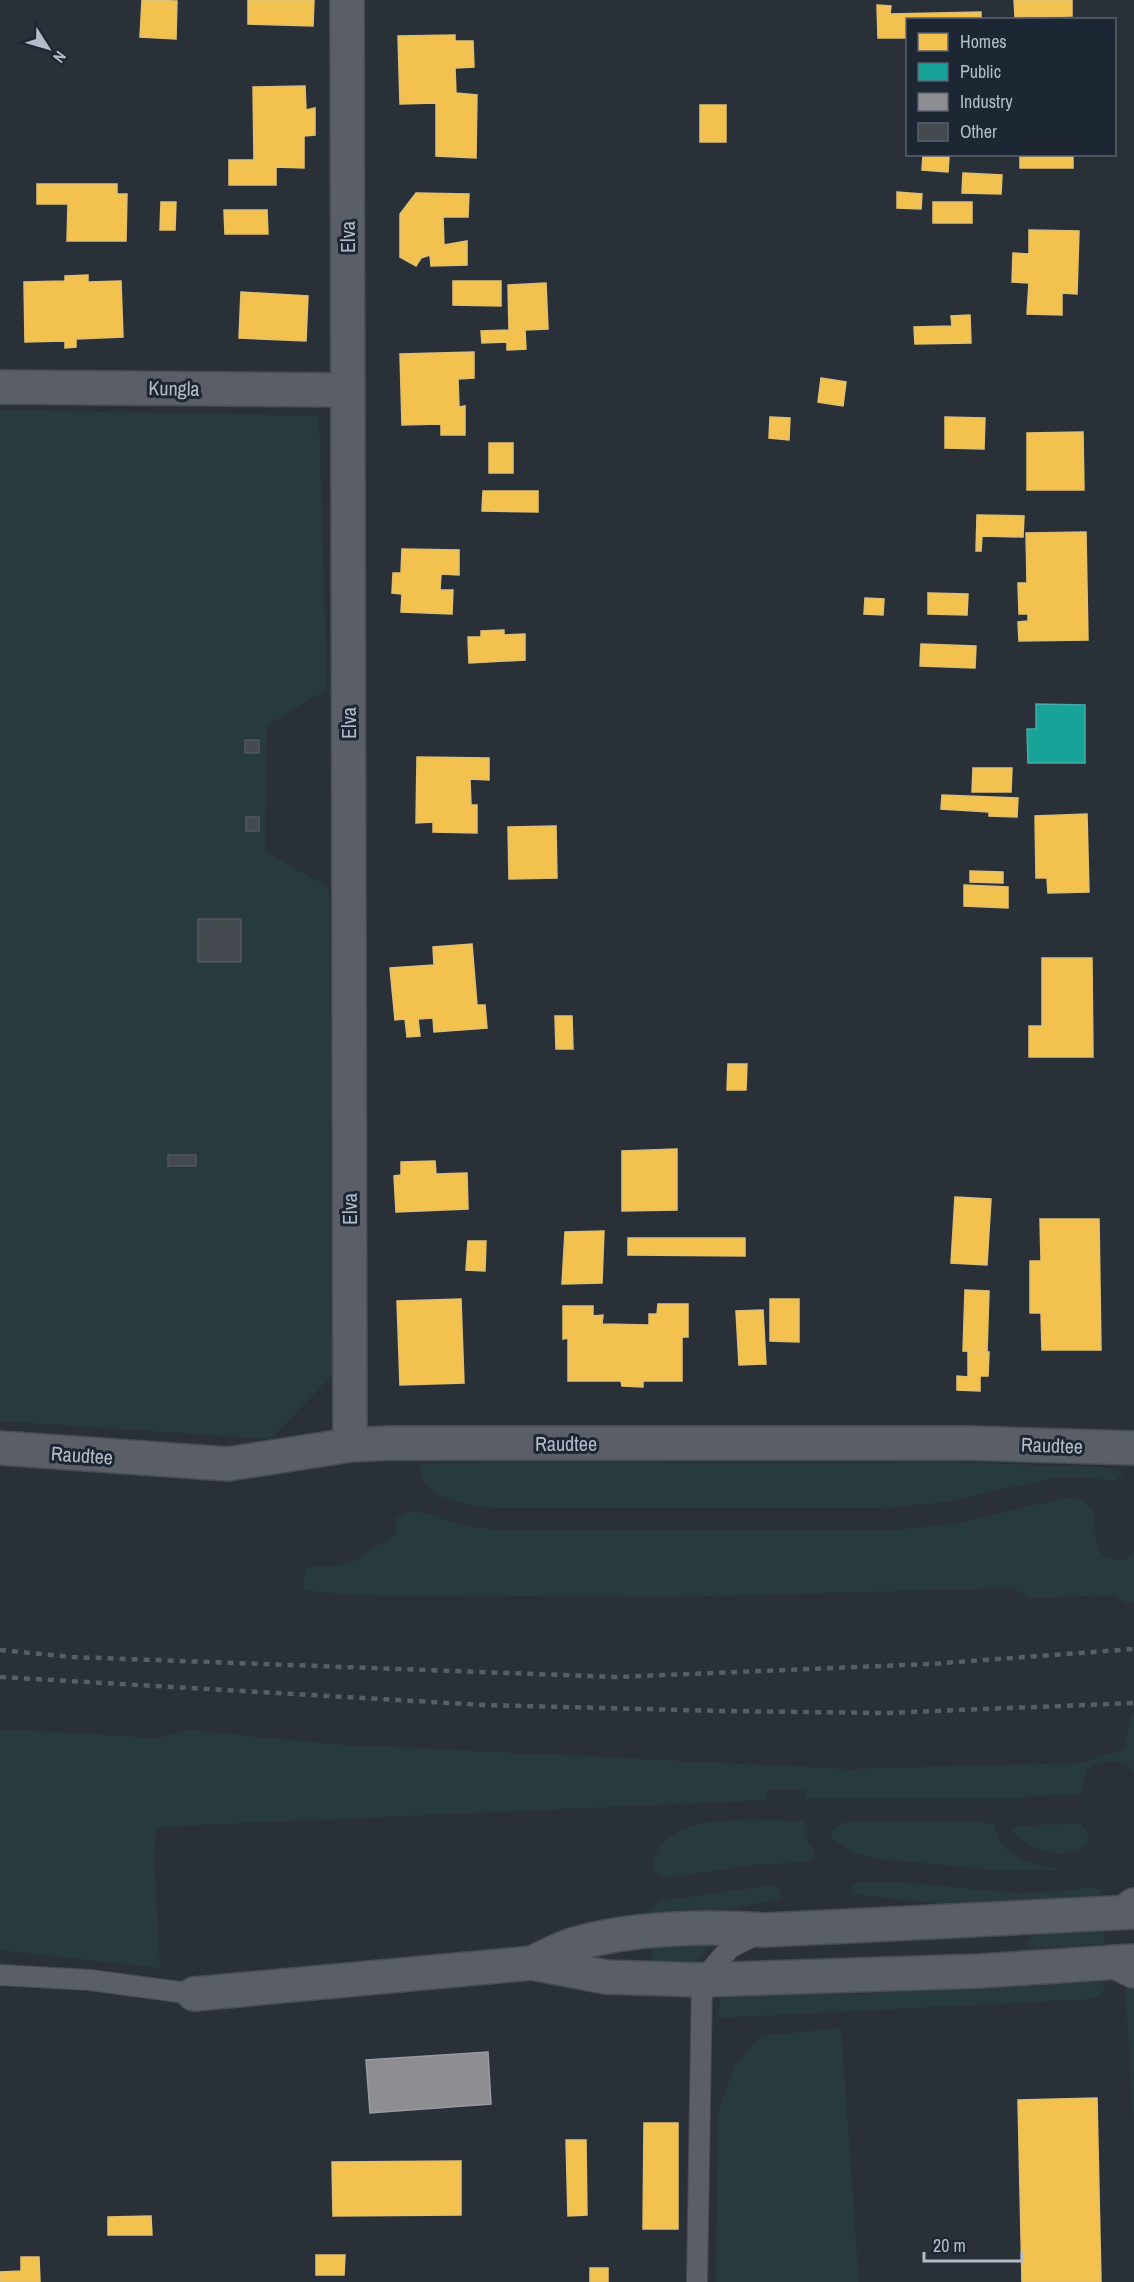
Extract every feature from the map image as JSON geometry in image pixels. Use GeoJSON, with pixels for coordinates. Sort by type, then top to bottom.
{"type":"FeatureCollection","features":[{"type":"Feature","properties":{"kind":"street","name":"Elva"},"geometry":{"type":"LineString","coordinates":[[347,0],[350,1445]]}},
{"type":"Feature","properties":{"kind":"street","name":"Kungla"},"geometry":{"type":"LineString","coordinates":[[0,387],[347,390]]}},
{"type":"Feature","properties":{"kind":"street","name":"Raudtee"},"geometry":{"type":"LineString","coordinates":[[0,1448],[228,1464],[350,1445],[390,1443],[970,1443],[1134,1448]]}},
{"type":"Feature","properties":{"kind":"street"},"geometry":{"type":"LineString","coordinates":[[532,1963],[578,1943],[656,1930],[728,1928],[766,1930],[1132,1911]]}},
{"type":"Feature","properties":{"kind":"street"},"geometry":{"type":"LineString","coordinates":[[194,1994],[532,1963],[606,1977],[702,1980],[980,1971],[1129,1962]]}},
{"type":"Feature","properties":{"kind":"lane"},"geometry":{"type":"LineString","coordinates":[[697,2282],[702,1980],[730,1948],[766,1930]]}},
{"type":"Feature","properties":{"kind":"lane"},"geometry":{"type":"LineString","coordinates":[[0,1975],[90,1980],[194,1994]]}},
{"type":"Feature","properties":{"kind":"green space"},"geometry":{"type":"Polygon","coordinates":[[[0,410],[319,416],[327,689],[267,725],[265,851],[329,888],[333,1375],[270,1439],[0,1421],[0,410]]]}},
{"type":"Feature","properties":{"kind":"green space"},"geometry":{"type":"Polygon","coordinates":[[[526,1461],[949,1462],[1100,1467],[1120,1469],[1123,1474],[1116,1480],[1110,1481],[1087,1477],[1057,1477],[947,1502],[884,1508],[498,1508],[470,1505],[441,1496],[425,1484],[419,1464],[526,1461]]]}},
{"type":"Feature","properties":{"kind":"green space"},"geometry":{"type":"Polygon","coordinates":[[[1069,1497],[1084,1502],[1092,1510],[1099,1551],[1108,1557],[1124,1560],[1132,1554],[1134,1547],[1134,1602],[1127,1602],[1127,1604],[1115,1595],[1029,1598],[1014,1588],[674,1597],[349,1595],[303,1590],[306,1567],[337,1566],[354,1561],[373,1548],[387,1543],[397,1531],[395,1519],[416,1511],[468,1526],[496,1530],[895,1530],[959,1523],[1069,1497]]]}},
{"type":"Feature","properties":{"kind":"green space"},"geometry":{"type":"Polygon","coordinates":[[[1131,1714],[1134,1714],[1134,1771],[1125,1764],[1114,1761],[1092,1766],[1086,1773],[1080,1794],[1024,1796],[1022,1799],[806,1799],[806,1789],[767,1790],[767,1800],[156,1827],[154,1857],[160,1968],[0,1950],[0,1729],[159,1738],[190,1730],[329,1744],[849,1769],[1079,1763],[1124,1750],[1131,1714]]]}},
{"type":"Feature","properties":{"kind":"green space"},"geometry":{"type":"Polygon","coordinates":[[[735,1821],[804,1821],[808,1828],[807,1841],[815,1852],[811,1862],[753,1865],[673,1877],[657,1874],[654,1869],[654,1858],[666,1840],[692,1826],[735,1821]]]}},
{"type":"Feature","properties":{"kind":"green space"},"geometry":{"type":"Polygon","coordinates":[[[845,1822],[994,1824],[997,1835],[1010,1852],[1027,1861],[1059,1868],[1056,1870],[1004,1871],[872,1858],[852,1852],[831,1838],[832,1830],[845,1822]]]}},
{"type":"Feature","properties":{"kind":"green space"},"geometry":{"type":"Polygon","coordinates":[[[1081,1824],[1087,1831],[1088,1842],[1081,1849],[1060,1853],[1049,1852],[1026,1843],[1012,1829],[1020,1825],[1081,1824]]]}},
{"type":"Feature","properties":{"kind":"green space"},"geometry":{"type":"Polygon","coordinates":[[[859,1881],[899,1882],[1016,1893],[1058,1892],[1091,1887],[1097,1888],[1102,1893],[1081,1898],[944,1904],[851,1894],[852,1887],[859,1881]]]}},
{"type":"Feature","properties":{"kind":"green space"},"geometry":{"type":"Polygon","coordinates":[[[772,1885],[780,1889],[782,1898],[724,1910],[649,1917],[650,1910],[660,1901],[772,1885]]]}},
{"type":"Feature","properties":{"kind":"green space"},"geometry":{"type":"Polygon","coordinates":[[[1104,1927],[1104,1944],[1036,1948],[1028,1946],[1026,1942],[1031,1937],[1049,1930],[1104,1927]]]}},
{"type":"Feature","properties":{"kind":"green space"},"geometry":{"type":"Polygon","coordinates":[[[651,1942],[711,1943],[696,1964],[653,1963],[651,1942]]]}},
{"type":"Feature","properties":{"kind":"green space"},"geometry":{"type":"Polygon","coordinates":[[[1103,1981],[1102,1992],[1092,1999],[717,2018],[721,1999],[734,1993],[856,1994],[1103,1981]]]}},
{"type":"Feature","properties":{"kind":"green space"},"geometry":{"type":"Polygon","coordinates":[[[1125,1986],[1134,1990],[1134,2130],[1125,1986]]]}},
{"type":"Feature","properties":{"kind":"green space"},"geometry":{"type":"Polygon","coordinates":[[[841,2028],[859,2282],[716,2282],[718,2112],[735,2065],[760,2036],[841,2028]]]}},
{"type":"Feature","properties":{"kind":"building: Homes"},"geometry":{"type":"Polygon","coordinates":[[[142,0],[177,1],[176,39],[140,37],[142,0]]]}},
{"type":"Feature","properties":{"kind":"building: Homes"},"geometry":{"type":"Polygon","coordinates":[[[248,0],[314,0],[313,26],[248,24],[248,0]]]}},
{"type":"Feature","properties":{"kind":"building: Homes"},"geometry":{"type":"Polygon","coordinates":[[[1014,0],[1072,0],[1072,16],[1015,17],[1014,0]]]}},
{"type":"Feature","properties":{"kind":"building: Homes"},"geometry":{"type":"Polygon","coordinates":[[[877,5],[891,6],[890,14],[981,12],[981,18],[906,18],[906,38],[878,38],[877,5]]]}},
{"type":"Feature","properties":{"kind":"building: Homes"},"geometry":{"type":"Polygon","coordinates":[[[455,35],[455,41],[473,41],[474,67],[455,68],[456,93],[477,95],[476,158],[436,156],[436,103],[400,104],[398,36],[455,35]]]}},
{"type":"Feature","properties":{"kind":"building: Homes"},"geometry":{"type":"Polygon","coordinates":[[[305,86],[306,110],[315,108],[315,135],[304,136],[304,168],[276,167],[276,185],[229,185],[229,160],[254,160],[253,87],[305,86]]]}},
{"type":"Feature","properties":{"kind":"building: Homes"},"geometry":{"type":"Polygon","coordinates":[[[700,105],[726,105],[726,142],[700,142],[700,105]]]}},
{"type":"Feature","properties":{"kind":"building: Homes"},"geometry":{"type":"Polygon","coordinates":[[[923,156],[949,157],[948,172],[922,170],[923,156]]]}},
{"type":"Feature","properties":{"kind":"building: Homes"},"geometry":{"type":"Polygon","coordinates":[[[1020,156],[1073,156],[1073,168],[1020,168],[1020,156]]]}},
{"type":"Feature","properties":{"kind":"building: Homes"},"geometry":{"type":"Polygon","coordinates":[[[963,173],[1002,175],[1001,194],[962,193],[963,173]]]}},
{"type":"Feature","properties":{"kind":"building: Homes"},"geometry":{"type":"Polygon","coordinates":[[[37,184],[117,184],[117,194],[127,194],[126,241],[67,241],[68,204],[37,204],[37,184]]]}},
{"type":"Feature","properties":{"kind":"building: Homes"},"geometry":{"type":"Polygon","coordinates":[[[897,192],[922,194],[921,209],[897,208],[897,192]]]}},
{"type":"Feature","properties":{"kind":"building: Homes"},"geometry":{"type":"Polygon","coordinates":[[[416,193],[469,194],[468,217],[443,217],[444,245],[467,241],[467,265],[431,266],[430,255],[421,258],[416,266],[400,257],[400,214],[416,193]]]}},
{"type":"Feature","properties":{"kind":"building: Homes"},"geometry":{"type":"Polygon","coordinates":[[[161,202],[176,202],[175,230],[160,230],[161,202]]]}},
{"type":"Feature","properties":{"kind":"building: Homes"},"geometry":{"type":"Polygon","coordinates":[[[933,202],[972,202],[972,223],[933,223],[933,202]]]}},
{"type":"Feature","properties":{"kind":"building: Homes"},"geometry":{"type":"Polygon","coordinates":[[[224,210],[267,210],[268,234],[225,234],[224,210]]]}},
{"type":"Feature","properties":{"kind":"building: Homes"},"geometry":{"type":"Polygon","coordinates":[[[1029,230],[1079,231],[1077,294],[1062,293],[1062,315],[1027,314],[1029,283],[1012,282],[1013,253],[1029,254],[1029,230]]]}},
{"type":"Feature","properties":{"kind":"building: Homes"},"geometry":{"type":"Polygon","coordinates":[[[88,275],[88,282],[121,281],[123,337],[76,339],[76,347],[65,348],[65,341],[25,342],[24,282],[65,281],[65,276],[88,275]]]}},
{"type":"Feature","properties":{"kind":"building: Homes"},"geometry":{"type":"Polygon","coordinates":[[[453,281],[501,281],[501,306],[453,305],[453,281]]]}},
{"type":"Feature","properties":{"kind":"building: Homes"},"geometry":{"type":"Polygon","coordinates":[[[546,283],[548,329],[525,330],[526,349],[507,350],[507,342],[482,343],[481,331],[509,330],[508,285],[546,283]]]}},
{"type":"Feature","properties":{"kind":"building: Homes"},"geometry":{"type":"Polygon","coordinates":[[[241,292],[308,296],[306,341],[239,338],[241,292]]]}},
{"type":"Feature","properties":{"kind":"building: Homes"},"geometry":{"type":"Polygon","coordinates":[[[970,315],[971,343],[915,344],[914,327],[952,326],[951,316],[970,315]]]}},
{"type":"Feature","properties":{"kind":"building: Homes"},"geometry":{"type":"Polygon","coordinates":[[[474,352],[474,378],[458,379],[459,407],[465,406],[465,435],[441,435],[441,424],[402,425],[400,354],[474,352]]]}},
{"type":"Feature","properties":{"kind":"building: Homes"},"geometry":{"type":"Polygon","coordinates":[[[821,378],[846,382],[843,406],[818,402],[821,378]]]}},
{"type":"Feature","properties":{"kind":"building: Homes"},"geometry":{"type":"Polygon","coordinates":[[[770,417],[790,418],[789,440],[769,438],[770,417]]]}},
{"type":"Feature","properties":{"kind":"building: Homes"},"geometry":{"type":"Polygon","coordinates":[[[945,417],[985,418],[984,449],[945,448],[945,417]]]}},
{"type":"Feature","properties":{"kind":"building: Homes"},"geometry":{"type":"Polygon","coordinates":[[[1083,432],[1084,490],[1027,490],[1027,433],[1083,432]]]}},
{"type":"Feature","properties":{"kind":"building: Homes"},"geometry":{"type":"Polygon","coordinates":[[[489,443],[513,443],[513,473],[489,473],[489,443]]]}},
{"type":"Feature","properties":{"kind":"building: Homes"},"geometry":{"type":"Polygon","coordinates":[[[483,491],[538,491],[538,512],[482,511],[483,491]]]}},
{"type":"Feature","properties":{"kind":"building: Homes"},"geometry":{"type":"Polygon","coordinates":[[[977,515],[1024,516],[1023,537],[982,536],[981,551],[976,551],[977,515]]]}},
{"type":"Feature","properties":{"kind":"building: Homes"},"geometry":{"type":"Polygon","coordinates":[[[1086,532],[1088,640],[1019,641],[1018,622],[1028,621],[1028,614],[1019,614],[1018,583],[1027,583],[1026,533],[1086,532]]]}},
{"type":"Feature","properties":{"kind":"building: Homes"},"geometry":{"type":"Polygon","coordinates":[[[402,549],[459,550],[459,575],[441,574],[440,590],[453,590],[452,614],[401,612],[402,594],[392,593],[393,573],[401,573],[402,549]]]}},
{"type":"Feature","properties":{"kind":"building: Homes"},"geometry":{"type":"Polygon","coordinates":[[[928,593],[968,594],[967,615],[928,614],[928,593]]]}},
{"type":"Feature","properties":{"kind":"building: Homes"},"geometry":{"type":"Polygon","coordinates":[[[865,598],[884,599],[883,615],[864,614],[865,598]]]}},
{"type":"Feature","properties":{"kind":"building: Homes"},"geometry":{"type":"Polygon","coordinates":[[[504,630],[504,635],[525,634],[525,660],[469,663],[468,637],[481,637],[481,631],[504,630]]]}},
{"type":"Feature","properties":{"kind":"building: Homes"},"geometry":{"type":"Polygon","coordinates":[[[921,644],[976,646],[975,668],[920,666],[921,644]]]}},
{"type":"Feature","properties":{"kind":"building: Homes"},"geometry":{"type":"Polygon","coordinates":[[[417,757],[489,758],[489,780],[470,779],[471,805],[477,805],[477,833],[433,832],[433,822],[416,823],[417,757]]]}},
{"type":"Feature","properties":{"kind":"building: Homes"},"geometry":{"type":"Polygon","coordinates":[[[973,768],[1012,768],[1011,792],[972,792],[973,768]]]}},
{"type":"Feature","properties":{"kind":"building: Homes"},"geometry":{"type":"Polygon","coordinates":[[[942,795],[1018,798],[1017,817],[989,816],[989,812],[941,809],[942,795]]]}},
{"type":"Feature","properties":{"kind":"building: Homes"},"geometry":{"type":"Polygon","coordinates":[[[1087,814],[1089,892],[1048,893],[1047,878],[1036,878],[1035,816],[1087,814]]]}},
{"type":"Feature","properties":{"kind":"building: Homes"},"geometry":{"type":"Polygon","coordinates":[[[556,826],[557,878],[509,879],[508,827],[556,826]]]}},
{"type":"Feature","properties":{"kind":"building: Homes"},"geometry":{"type":"Polygon","coordinates":[[[970,871],[1003,872],[1003,883],[970,882],[970,871]]]}},
{"type":"Feature","properties":{"kind":"building: Homes"},"geometry":{"type":"Polygon","coordinates":[[[964,885],[1008,887],[1008,908],[964,906],[964,885]]]}},
{"type":"Feature","properties":{"kind":"building: Homes"},"geometry":{"type":"Polygon","coordinates":[[[472,944],[477,1005],[485,1005],[487,1028],[434,1032],[433,1018],[418,1019],[420,1036],[407,1037],[405,1019],[395,1020],[390,968],[434,965],[433,947],[472,944]]]}},
{"type":"Feature","properties":{"kind":"building: Homes"},"geometry":{"type":"Polygon","coordinates":[[[1042,958],[1092,958],[1093,1057],[1029,1057],[1029,1026],[1042,1026],[1042,958]]]}},
{"type":"Feature","properties":{"kind":"building: Homes"},"geometry":{"type":"Polygon","coordinates":[[[555,1016],[572,1016],[573,1049],[556,1049],[555,1016]]]}},
{"type":"Feature","properties":{"kind":"building: Homes"},"geometry":{"type":"Polygon","coordinates":[[[728,1064],[747,1064],[746,1090],[727,1090],[728,1064]]]}},
{"type":"Feature","properties":{"kind":"building: Homes"},"geometry":{"type":"Polygon","coordinates":[[[677,1149],[677,1210],[622,1211],[622,1151],[677,1149]]]}},
{"type":"Feature","properties":{"kind":"building: Homes"},"geometry":{"type":"Polygon","coordinates":[[[435,1161],[436,1174],[467,1173],[468,1209],[396,1212],[394,1176],[401,1175],[401,1162],[435,1161]]]}},
{"type":"Feature","properties":{"kind":"building: Homes"},"geometry":{"type":"Polygon","coordinates":[[[955,1197],[991,1199],[987,1265],[951,1263],[955,1197]]]}},
{"type":"Feature","properties":{"kind":"building: Homes"},"geometry":{"type":"Polygon","coordinates":[[[1040,1219],[1099,1219],[1101,1350],[1042,1350],[1041,1313],[1030,1313],[1030,1261],[1041,1261],[1040,1219]]]}},
{"type":"Feature","properties":{"kind":"building: Homes"},"geometry":{"type":"Polygon","coordinates":[[[604,1231],[602,1283],[562,1284],[565,1232],[604,1231]]]}},
{"type":"Feature","properties":{"kind":"building: Homes"},"geometry":{"type":"Polygon","coordinates":[[[628,1238],[745,1238],[745,1256],[628,1255],[628,1238]]]}},
{"type":"Feature","properties":{"kind":"building: Homes"},"geometry":{"type":"Polygon","coordinates":[[[468,1241],[486,1241],[485,1271],[466,1270],[468,1241]]]}},
{"type":"Feature","properties":{"kind":"building: Homes"},"geometry":{"type":"Polygon","coordinates":[[[965,1290],[989,1291],[987,1352],[963,1351],[965,1290]]]}},
{"type":"Feature","properties":{"kind":"building: Homes"},"geometry":{"type":"Polygon","coordinates":[[[461,1299],[464,1383],[400,1385],[397,1301],[461,1299]]]}},
{"type":"Feature","properties":{"kind":"building: Homes"},"geometry":{"type":"Polygon","coordinates":[[[770,1299],[799,1299],[799,1342],[770,1341],[770,1299]]]}},
{"type":"Feature","properties":{"kind":"building: Homes"},"geometry":{"type":"Polygon","coordinates":[[[658,1304],[688,1304],[688,1337],[682,1337],[682,1381],[643,1381],[643,1387],[622,1386],[621,1381],[568,1381],[568,1338],[563,1339],[563,1306],[593,1306],[593,1316],[603,1315],[602,1324],[649,1325],[649,1314],[657,1314],[658,1304]]]}},
{"type":"Feature","properties":{"kind":"building: Homes"},"geometry":{"type":"Polygon","coordinates":[[[763,1310],[766,1364],[739,1365],[736,1311],[763,1310]]]}},
{"type":"Feature","properties":{"kind":"building: Homes"},"geometry":{"type":"Polygon","coordinates":[[[968,1352],[989,1352],[988,1376],[980,1376],[980,1391],[957,1390],[957,1376],[968,1377],[968,1352]]]}},
{"type":"Feature","properties":{"kind":"building: Homes"},"geometry":{"type":"Polygon","coordinates":[[[1097,2098],[1101,2282],[1022,2282],[1018,2100],[1097,2098]]]}},
{"type":"Feature","properties":{"kind":"building: Homes"},"geometry":{"type":"Polygon","coordinates":[[[644,2123],[678,2123],[678,2229],[643,2229],[644,2123]]]}},
{"type":"Feature","properties":{"kind":"building: Homes"},"geometry":{"type":"Polygon","coordinates":[[[566,2140],[586,2140],[587,2215],[568,2216],[566,2140]]]}},
{"type":"Feature","properties":{"kind":"building: Homes"},"geometry":{"type":"Polygon","coordinates":[[[461,2161],[461,2215],[333,2216],[332,2162],[461,2161]]]}},
{"type":"Feature","properties":{"kind":"building: Homes"},"geometry":{"type":"Polygon","coordinates":[[[151,2216],[152,2235],[108,2235],[108,2217],[151,2216]]]}},
{"type":"Feature","properties":{"kind":"building: Homes"},"geometry":{"type":"Polygon","coordinates":[[[316,2255],[345,2255],[344,2275],[316,2275],[316,2255]]]}},
{"type":"Feature","properties":{"kind":"building: Homes"},"geometry":{"type":"Polygon","coordinates":[[[21,2257],[39,2257],[40,2282],[0,2282],[0,2272],[21,2271],[21,2257]]]}},
{"type":"Feature","properties":{"kind":"building: Homes"},"geometry":{"type":"Polygon","coordinates":[[[590,2268],[608,2268],[608,2282],[590,2282],[590,2268]]]}},
{"type":"Feature","properties":{"kind":"building: Public"},"geometry":{"type":"Polygon","coordinates":[[[1036,704],[1085,705],[1085,763],[1028,763],[1027,729],[1036,729],[1036,704]]]}},
{"type":"Feature","properties":{"kind":"building: Industry"},"geometry":{"type":"Polygon","coordinates":[[[488,2052],[491,2104],[370,2113],[366,2060],[488,2052]]]}},
{"type":"Feature","properties":{"kind":"building: Other"},"geometry":{"type":"Polygon","coordinates":[[[245,740],[259,740],[259,753],[245,753],[245,740]]]}},
{"type":"Feature","properties":{"kind":"building: Other"},"geometry":{"type":"Polygon","coordinates":[[[246,817],[259,817],[259,831],[246,831],[246,817]]]}},
{"type":"Feature","properties":{"kind":"building: Other"},"geometry":{"type":"Polygon","coordinates":[[[198,919],[241,919],[241,962],[198,962],[198,919]]]}},
{"type":"Feature","properties":{"kind":"building: Other"},"geometry":{"type":"Polygon","coordinates":[[[168,1155],[196,1155],[196,1166],[168,1166],[168,1155]]]}},
{"type":"Feature","properties":{"kind":"railway"},"geometry":{"type":"LineString","coordinates":[[0,1650],[72,1657],[616,1677],[930,1664],[1134,1649]]}},
{"type":"Feature","properties":{"kind":"railway"},"geometry":{"type":"LineString","coordinates":[[0,1677],[484,1705],[724,1711],[885,1713],[1134,1703]]}}]}
